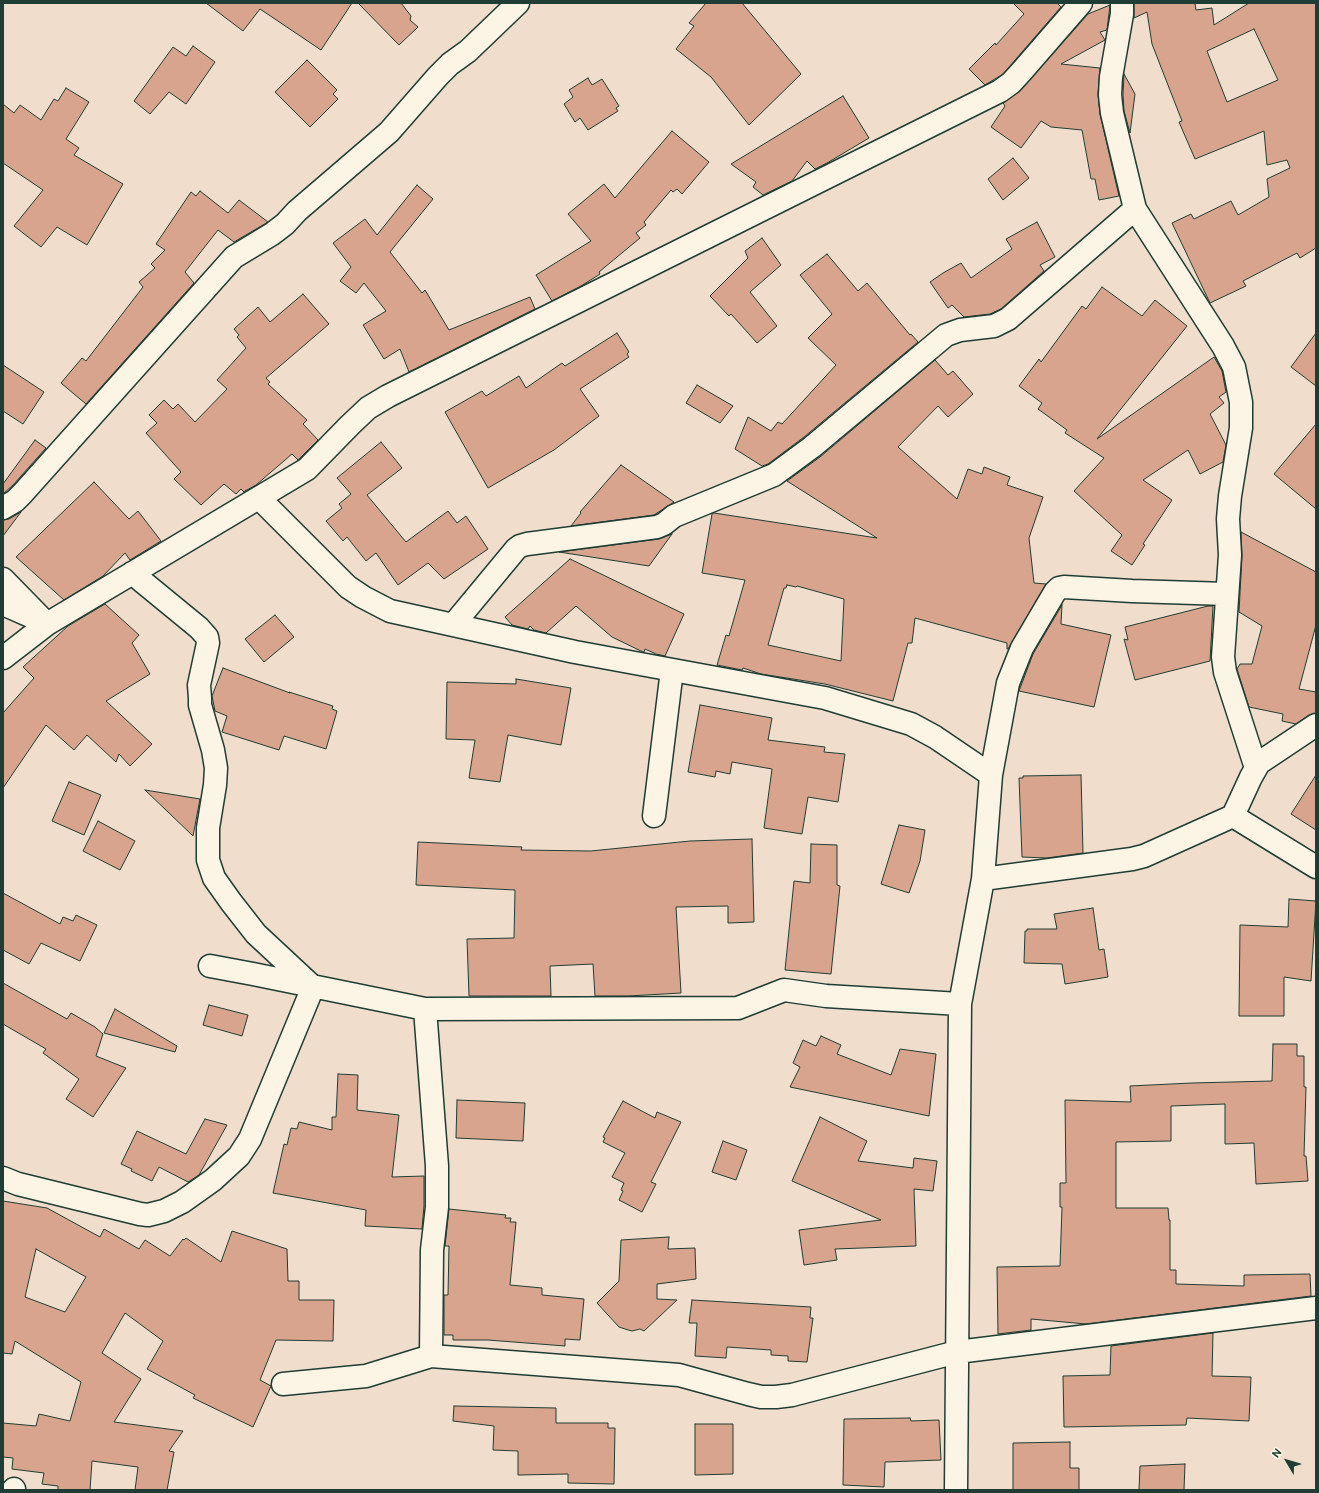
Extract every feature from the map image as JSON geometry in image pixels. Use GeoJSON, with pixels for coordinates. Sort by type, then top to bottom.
{"type":"FeatureCollection","features":[{"type":"Feature","properties":{"kind":"street"},"geometry":{"type":"LineString","coordinates":[[3,508],[15,501],[22,494],[234,257],[272,234],[285,224],[297,211],[389,132],[442,72],[468,51],[518,3]]}},
{"type":"Feature","properties":{"kind":"street"},"geometry":{"type":"LineString","coordinates":[[3,658],[47,624],[307,469],[359,416],[368,408],[388,396],[1000,91],[1012,83],[1081,3]]}},
{"type":"Feature","properties":{"kind":"street"},"geometry":{"type":"LineString","coordinates":[[1122,3],[1122,14],[1111,78],[1110,95],[1112,113],[1135,209],[1223,346],[1234,367],[1241,402],[1241,428],[1230,496],[1228,520],[1230,555],[1222,657],[1225,672],[1256,768]]}},
{"type":"Feature","properties":{"kind":"street"},"geometry":{"type":"LineString","coordinates":[[453,625],[520,546],[657,527],[664,524],[674,516],[774,475],[812,447],[946,334],[960,330],[994,326],[1008,319],[1135,209]]}},
{"type":"Feature","properties":{"kind":"street"},"geometry":{"type":"LineString","coordinates":[[259,498],[353,591],[390,611],[574,652],[825,698],[911,724],[935,737],[991,775]]}},
{"type":"Feature","properties":{"kind":"street"},"geometry":{"type":"LineString","coordinates":[[132,574],[199,628],[207,637],[208,643],[199,685],[199,692],[200,705],[208,731],[216,768],[208,828],[208,860],[214,878],[256,934],[313,987]]}},
{"type":"Feature","properties":{"kind":"street"},"geometry":{"type":"LineString","coordinates":[[3,579],[47,624]]}},
{"type":"Feature","properties":{"kind":"street"},"geometry":{"type":"LineString","coordinates":[[956,1490],[960,1004],[984,879],[991,775],[1008,683],[1022,648],[1059,588],[1227,594]]}},
{"type":"Feature","properties":{"kind":"street"},"geometry":{"type":"LineString","coordinates":[[3,604],[47,624]]}},
{"type":"Feature","properties":{"kind":"street"},"geometry":{"type":"LineString","coordinates":[[654,816],[672,670]]}},
{"type":"Feature","properties":{"kind":"street"},"geometry":{"type":"LineString","coordinates":[[984,879],[1132,859],[1144,856],[1232,816],[1256,768],[1260,763],[1316,725]]}},
{"type":"Feature","properties":{"kind":"street"},"geometry":{"type":"LineString","coordinates":[[1232,816],[1316,867]]}},
{"type":"Feature","properties":{"kind":"street"},"geometry":{"type":"LineString","coordinates":[[210,966],[425,1010],[738,1008],[784,990],[826,996],[960,1004]]}},
{"type":"Feature","properties":{"kind":"street"},"geometry":{"type":"LineString","coordinates":[[3,1178],[18,1184],[140,1214],[148,1215],[164,1211],[182,1202],[213,1180],[239,1156],[250,1139],[313,987]]}},
{"type":"Feature","properties":{"kind":"street"},"geometry":{"type":"LineString","coordinates":[[425,1010],[437,1166],[437,1208],[432,1250],[431,1356]]}},
{"type":"Feature","properties":{"kind":"street"},"geometry":{"type":"LineString","coordinates":[[283,1384],[366,1376],[431,1356],[679,1375],[761,1397],[776,1397],[792,1395],[957,1352],[1316,1308]]}},
{"type":"Feature","properties":{"kind":"building"},"geometry":{"type":"Polygon","coordinates":[[[206,3],[352,3],[321,50],[260,9],[243,31],[206,3]]]}},
{"type":"Feature","properties":{"kind":"building"},"geometry":{"type":"Polygon","coordinates":[[[358,3],[401,3],[411,16],[410,20],[418,27],[399,45],[358,3]]]}},
{"type":"Feature","properties":{"kind":"building"},"geometry":{"type":"Polygon","coordinates":[[[706,3],[742,3],[801,74],[749,125],[711,77],[676,49],[694,26],[689,23],[706,3]]]}},
{"type":"Feature","properties":{"kind":"building"},"geometry":{"type":"Polygon","coordinates":[[[1013,3],[1057,3],[1061,7],[1003,74],[985,85],[969,69],[995,43],[996,45],[1024,14],[1013,3]]]}},
{"type":"Feature","properties":{"kind":"building"},"geometry":{"type":"Polygon","coordinates":[[[1134,3],[1195,3],[1196,10],[1212,8],[1214,25],[1249,3],[1316,3],[1316,248],[1300,258],[1297,253],[1243,281],[1246,286],[1210,303],[1172,223],[1191,214],[1194,219],[1231,201],[1238,215],[1269,197],[1267,179],[1290,168],[1287,160],[1267,165],[1264,131],[1195,159],[1179,122],[1182,121],[1152,44],[1147,12],[1134,18],[1134,3]],[[1254,29],[1207,51],[1227,102],[1278,80],[1254,29]]]}},
{"type":"Feature","properties":{"kind":"building"},"geometry":{"type":"Polygon","coordinates":[[[1110,5],[1107,30],[1100,32],[1105,40],[1061,64],[1100,68],[1098,94],[1100,114],[1119,196],[1099,200],[1095,179],[1091,179],[1082,130],[1051,127],[1041,121],[1021,148],[991,127],[1005,106],[1003,103],[1020,91],[1088,14],[1110,5]]]}},
{"type":"Feature","properties":{"kind":"building"},"geometry":{"type":"Polygon","coordinates":[[[193,46],[215,62],[186,104],[169,92],[150,114],[134,101],[173,47],[186,56],[193,46]]]}},
{"type":"Feature","properties":{"kind":"building"},"geometry":{"type":"Polygon","coordinates":[[[307,60],[337,90],[333,94],[338,99],[310,127],[275,92],[307,60]]]}},
{"type":"Feature","properties":{"kind":"building"},"geometry":{"type":"Polygon","coordinates":[[[1124,74],[1135,94],[1130,133],[1124,111],[1124,74]]]}},
{"type":"Feature","properties":{"kind":"building"},"geometry":{"type":"Polygon","coordinates":[[[588,78],[592,85],[602,79],[619,106],[616,108],[618,111],[588,130],[580,118],[575,122],[564,104],[573,97],[569,90],[588,78]]]}},
{"type":"Feature","properties":{"kind":"building"},"geometry":{"type":"Polygon","coordinates":[[[66,88],[89,102],[66,139],[79,148],[74,155],[123,184],[87,245],[57,227],[41,247],[14,226],[43,190],[3,163],[3,104],[14,113],[20,105],[41,120],[54,99],[58,101],[66,88]]]}},
{"type":"Feature","properties":{"kind":"building"},"geometry":{"type":"Polygon","coordinates":[[[843,96],[869,138],[815,169],[807,161],[792,181],[763,195],[753,187],[756,182],[731,164],[843,96]]]}},
{"type":"Feature","properties":{"kind":"building"},"geometry":{"type":"Polygon","coordinates":[[[672,131],[709,162],[682,194],[677,189],[673,192],[671,190],[644,222],[646,225],[636,233],[640,238],[599,272],[600,274],[552,301],[536,275],[591,241],[568,214],[604,184],[615,198],[672,131]]]}},
{"type":"Feature","properties":{"kind":"building"},"geometry":{"type":"Polygon","coordinates":[[[1013,158],[1029,178],[1003,200],[988,179],[1013,158]]]}},
{"type":"Feature","properties":{"kind":"building"},"geometry":{"type":"Polygon","coordinates":[[[417,185],[433,199],[390,252],[422,293],[425,290],[449,330],[530,297],[535,309],[409,372],[400,349],[384,359],[363,325],[386,311],[364,283],[356,293],[340,281],[351,267],[333,243],[365,219],[377,235],[417,185]]]}},
{"type":"Feature","properties":{"kind":"building"},"geometry":{"type":"Polygon","coordinates":[[[200,191],[228,213],[239,200],[268,222],[234,242],[218,230],[185,272],[194,283],[86,404],[61,383],[82,358],[86,361],[143,287],[139,282],[155,268],[151,264],[165,250],[156,244],[191,192],[196,196],[200,191]]]}},
{"type":"Feature","properties":{"kind":"building"},"geometry":{"type":"Polygon","coordinates":[[[1037,222],[1055,257],[1040,265],[1044,271],[1001,309],[990,314],[964,317],[952,305],[948,308],[930,282],[961,263],[971,278],[1012,249],[1006,239],[1037,222]]]}},
{"type":"Feature","properties":{"kind":"building"},"geometry":{"type":"Polygon","coordinates":[[[762,238],[781,265],[750,292],[777,326],[757,343],[731,314],[729,316],[710,296],[748,258],[745,251],[762,238]]]}},
{"type":"Feature","properties":{"kind":"building"},"geometry":{"type":"Polygon","coordinates":[[[827,254],[858,291],[867,283],[910,335],[911,334],[918,342],[804,437],[768,464],[762,466],[735,449],[748,417],[771,431],[778,422],[782,424],[836,365],[808,338],[832,314],[800,275],[827,254]]]}},
{"type":"Feature","properties":{"kind":"building"},"geometry":{"type":"Polygon","coordinates":[[[1102,287],[1142,316],[1155,300],[1187,326],[1097,439],[1214,357],[1222,371],[1226,392],[1219,397],[1224,403],[1210,414],[1226,445],[1223,462],[1200,474],[1188,450],[1143,480],[1172,500],[1143,544],[1145,545],[1132,565],[1111,551],[1122,535],[1074,491],[1104,458],[1065,433],[1067,430],[1038,409],[1042,403],[1019,386],[1039,359],[1041,362],[1082,306],[1086,309],[1102,287]]]}},
{"type":"Feature","properties":{"kind":"building"},"geometry":{"type":"Polygon","coordinates":[[[303,294],[329,324],[266,378],[270,382],[268,384],[307,420],[303,424],[318,440],[298,460],[292,454],[256,485],[244,492],[241,489],[236,494],[224,484],[201,505],[174,479],[181,472],[146,433],[157,423],[149,415],[164,400],[173,409],[178,404],[195,422],[227,389],[217,380],[246,348],[237,337],[239,335],[234,329],[258,307],[270,322],[303,294]]]}},
{"type":"Feature","properties":{"kind":"building"},"geometry":{"type":"Polygon","coordinates":[[[617,333],[629,352],[627,354],[629,357],[580,389],[599,416],[554,450],[488,488],[445,412],[482,391],[486,396],[519,376],[526,388],[562,363],[565,366],[617,333]]]}},
{"type":"Feature","properties":{"kind":"building"},"geometry":{"type":"Polygon","coordinates":[[[1316,333],[1316,386],[1291,367],[1316,333]]]}},
{"type":"Feature","properties":{"kind":"building"},"geometry":{"type":"Polygon","coordinates":[[[935,360],[948,375],[953,371],[973,394],[948,417],[938,406],[898,447],[957,499],[968,469],[982,474],[984,467],[1010,477],[1007,485],[1043,497],[1029,538],[1034,583],[1046,584],[1008,649],[1007,643],[915,618],[912,643],[908,643],[893,701],[825,684],[761,674],[743,668],[742,670],[717,665],[726,635],[729,636],[745,580],[702,573],[712,514],[714,513],[877,538],[787,481],[820,457],[935,360]],[[787,585],[786,588],[784,588],[768,645],[841,661],[844,599],[797,586],[787,585]]]}},
{"type":"Feature","properties":{"kind":"building"},"geometry":{"type":"Polygon","coordinates":[[[3,365],[44,392],[23,424],[3,411],[3,365]]]}},
{"type":"Feature","properties":{"kind":"building"},"geometry":{"type":"Polygon","coordinates":[[[697,385],[733,406],[720,423],[686,403],[697,385]]]}},
{"type":"Feature","properties":{"kind":"building"},"geometry":{"type":"Polygon","coordinates":[[[1316,424],[1316,509],[1274,474],[1316,424]]]}},
{"type":"Feature","properties":{"kind":"building"},"geometry":{"type":"Polygon","coordinates":[[[35,440],[46,448],[3,494],[3,484],[35,440]]]}},
{"type":"Feature","properties":{"kind":"building"},"geometry":{"type":"Polygon","coordinates":[[[381,442],[402,468],[367,495],[406,542],[448,511],[457,523],[466,516],[488,549],[444,579],[428,563],[398,585],[376,553],[366,561],[347,537],[343,541],[326,521],[342,508],[339,504],[351,494],[337,478],[381,442]]]}},
{"type":"Feature","properties":{"kind":"building"},"geometry":{"type":"Polygon","coordinates":[[[621,465],[674,502],[654,515],[571,526],[581,513],[580,512],[621,465]]]}},
{"type":"Feature","properties":{"kind":"building"},"geometry":{"type":"Polygon","coordinates":[[[94,482],[129,519],[138,511],[161,541],[130,560],[125,553],[103,576],[64,600],[16,557],[94,482]]]}},
{"type":"Feature","properties":{"kind":"building"},"geometry":{"type":"Polygon","coordinates":[[[21,512],[3,536],[3,520],[9,519],[21,512]]]}},
{"type":"Feature","properties":{"kind":"building"},"geometry":{"type":"Polygon","coordinates":[[[1241,532],[1316,572],[1316,625],[1299,689],[1316,692],[1316,713],[1309,715],[1296,724],[1282,721],[1283,714],[1249,707],[1237,669],[1240,664],[1252,664],[1262,626],[1239,612],[1242,556],[1241,532]]]}},
{"type":"Feature","properties":{"kind":"building"},"geometry":{"type":"Polygon","coordinates":[[[672,534],[649,566],[559,552],[659,539],[672,534]]]}},
{"type":"Feature","properties":{"kind":"building"},"geometry":{"type":"Polygon","coordinates":[[[570,559],[684,614],[665,656],[645,649],[643,652],[612,637],[576,606],[546,633],[534,630],[530,626],[528,629],[512,625],[505,617],[570,559]]]}},
{"type":"Feature","properties":{"kind":"building"},"geometry":{"type":"Polygon","coordinates":[[[105,604],[139,635],[132,643],[150,674],[106,701],[152,744],[130,766],[119,754],[116,762],[87,735],[74,750],[46,725],[3,788],[3,713],[34,678],[23,667],[68,626],[105,604]]]}},
{"type":"Feature","properties":{"kind":"building"},"geometry":{"type":"Polygon","coordinates":[[[1062,605],[1061,624],[1111,635],[1094,707],[1019,691],[1033,654],[1062,605]]]}},
{"type":"Feature","properties":{"kind":"building"},"geometry":{"type":"Polygon","coordinates":[[[1213,606],[1210,661],[1135,680],[1124,639],[1128,640],[1125,627],[1213,606]]]}},
{"type":"Feature","properties":{"kind":"building"},"geometry":{"type":"Polygon","coordinates":[[[275,615],[294,637],[264,662],[245,639],[275,615]]]}},
{"type":"Feature","properties":{"kind":"building"},"geometry":{"type":"Polygon","coordinates":[[[223,668],[290,693],[289,692],[333,706],[332,709],[337,711],[326,749],[284,736],[279,750],[222,732],[227,716],[215,711],[212,696],[223,668]]]}},
{"type":"Feature","properties":{"kind":"building"},"geometry":{"type":"Polygon","coordinates":[[[516,679],[571,688],[561,745],[508,735],[500,782],[469,778],[475,740],[446,739],[447,682],[516,684],[516,679]]]}},
{"type":"Feature","properties":{"kind":"building"},"geometry":{"type":"Polygon","coordinates":[[[700,705],[772,718],[768,740],[825,747],[824,752],[845,754],[838,802],[808,797],[802,834],[764,828],[772,769],[732,762],[730,774],[716,771],[715,777],[688,772],[700,705]]]}},
{"type":"Feature","properties":{"kind":"building"},"geometry":{"type":"Polygon","coordinates":[[[1081,775],[1083,853],[1047,858],[1022,857],[1019,778],[1023,778],[1023,776],[1081,775]]]}},
{"type":"Feature","properties":{"kind":"building"},"geometry":{"type":"Polygon","coordinates":[[[1316,775],[1316,830],[1291,814],[1316,775]]]}},
{"type":"Feature","properties":{"kind":"building"},"geometry":{"type":"Polygon","coordinates":[[[69,782],[101,795],[84,835],[52,821],[69,782]]]}},
{"type":"Feature","properties":{"kind":"building"},"geometry":{"type":"Polygon","coordinates":[[[145,790],[200,799],[193,836],[145,790]]]}},
{"type":"Feature","properties":{"kind":"building"},"geometry":{"type":"Polygon","coordinates":[[[98,821],[135,841],[120,870],[83,851],[98,821]]]}},
{"type":"Feature","properties":{"kind":"building"},"geometry":{"type":"Polygon","coordinates":[[[899,825],[925,830],[920,861],[909,893],[881,884],[899,825]]]}},
{"type":"Feature","properties":{"kind":"building"},"geometry":{"type":"Polygon","coordinates":[[[752,839],[754,922],[728,923],[728,906],[676,907],[681,993],[595,996],[593,964],[550,966],[551,996],[469,996],[467,939],[514,938],[515,890],[416,885],[418,842],[522,847],[521,850],[591,851],[690,841],[752,839]]]}},
{"type":"Feature","properties":{"kind":"building"},"geometry":{"type":"Polygon","coordinates":[[[811,844],[837,845],[837,885],[840,886],[831,974],[785,970],[794,881],[810,883],[811,844]]]}},
{"type":"Feature","properties":{"kind":"building"},"geometry":{"type":"Polygon","coordinates":[[[3,893],[60,924],[63,917],[73,921],[76,915],[97,925],[80,961],[41,943],[29,964],[3,950],[3,893]]]}},
{"type":"Feature","properties":{"kind":"building"},"geometry":{"type":"Polygon","coordinates":[[[1289,899],[1316,901],[1311,981],[1284,977],[1284,1016],[1239,1016],[1240,925],[1288,927],[1289,899]]]}},
{"type":"Feature","properties":{"kind":"building"},"geometry":{"type":"Polygon","coordinates":[[[1093,908],[1099,950],[1104,949],[1108,977],[1065,984],[1062,964],[1024,963],[1025,931],[1027,931],[1027,929],[1057,929],[1054,914],[1093,908]]]}},
{"type":"Feature","properties":{"kind":"building"},"geometry":{"type":"Polygon","coordinates":[[[3,983],[67,1019],[71,1013],[95,1027],[103,1034],[96,1056],[126,1068],[93,1117],[66,1099],[79,1079],[43,1053],[46,1049],[3,1024],[3,983]]]}},
{"type":"Feature","properties":{"kind":"building"},"geometry":{"type":"Polygon","coordinates":[[[209,1005],[248,1015],[242,1036],[203,1025],[209,1005]]]}},
{"type":"Feature","properties":{"kind":"building"},"geometry":{"type":"Polygon","coordinates":[[[115,1009],[177,1046],[175,1052],[104,1033],[115,1009]]]}},
{"type":"Feature","properties":{"kind":"building"},"geometry":{"type":"Polygon","coordinates":[[[821,1036],[841,1045],[837,1054],[891,1075],[900,1049],[936,1054],[929,1116],[790,1087],[800,1067],[793,1063],[803,1040],[816,1046],[821,1036]]]}},
{"type":"Feature","properties":{"kind":"building"},"geometry":{"type":"Polygon","coordinates":[[[1273,1044],[1297,1044],[1297,1056],[1304,1056],[1304,1087],[1306,1087],[1304,1156],[1306,1156],[1308,1181],[1256,1184],[1254,1143],[1225,1144],[1225,1104],[1171,1106],[1171,1141],[1116,1142],[1116,1208],[1168,1208],[1170,1220],[1170,1270],[1176,1270],[1176,1284],[1244,1286],[1244,1275],[1310,1274],[1311,1296],[1086,1324],[1031,1319],[1031,1330],[998,1334],[997,1267],[1060,1266],[1062,1207],[1060,1207],[1060,1183],[1066,1183],[1065,1100],[1131,1102],[1130,1086],[1272,1081],[1273,1044]]]}},
{"type":"Feature","properties":{"kind":"building"},"geometry":{"type":"Polygon","coordinates":[[[338,1074],[358,1075],[357,1110],[399,1115],[392,1177],[424,1176],[422,1229],[365,1226],[366,1210],[273,1193],[284,1144],[287,1145],[291,1128],[297,1129],[299,1122],[332,1130],[332,1117],[336,1117],[338,1074]]]}},
{"type":"Feature","properties":{"kind":"building"},"geometry":{"type":"Polygon","coordinates":[[[457,1100],[525,1103],[523,1141],[456,1138],[457,1100]]]}},
{"type":"Feature","properties":{"kind":"building"},"geometry":{"type":"Polygon","coordinates":[[[623,1101],[655,1118],[657,1112],[681,1122],[651,1182],[656,1184],[642,1212],[619,1200],[623,1191],[621,1190],[624,1183],[612,1177],[625,1153],[603,1142],[605,1138],[603,1137],[623,1101]]]}},
{"type":"Feature","properties":{"kind":"building"},"geometry":{"type":"Polygon","coordinates":[[[820,1117],[867,1141],[858,1161],[913,1168],[914,1158],[937,1161],[933,1191],[914,1189],[916,1246],[835,1249],[837,1260],[804,1265],[799,1230],[881,1220],[792,1181],[820,1117]]]}},
{"type":"Feature","properties":{"kind":"building"},"geometry":{"type":"Polygon","coordinates":[[[205,1119],[227,1125],[199,1175],[188,1182],[159,1167],[152,1181],[131,1171],[132,1169],[121,1164],[137,1131],[186,1154],[205,1119]]]}},
{"type":"Feature","properties":{"kind":"building"},"geometry":{"type":"Polygon","coordinates":[[[723,1141],[747,1150],[736,1180],[712,1172],[723,1141]]]}},
{"type":"Feature","properties":{"kind":"building"},"geometry":{"type":"Polygon","coordinates":[[[3,1201],[47,1208],[100,1237],[104,1229],[139,1249],[145,1240],[170,1256],[183,1239],[184,1240],[186,1238],[221,1262],[232,1231],[287,1249],[288,1281],[299,1281],[299,1300],[334,1300],[333,1341],[276,1340],[260,1380],[271,1386],[253,1427],[193,1398],[195,1395],[147,1369],[163,1341],[125,1313],[102,1353],[141,1379],[114,1422],[183,1431],[169,1451],[174,1452],[167,1490],[135,1490],[138,1467],[92,1461],[90,1490],[58,1490],[58,1486],[42,1484],[44,1473],[12,1469],[13,1458],[3,1457],[3,1423],[36,1426],[39,1414],[70,1421],[81,1382],[15,1341],[12,1354],[3,1353],[3,1201]],[[36,1249],[25,1297],[65,1312],[86,1277],[36,1249]]]}},
{"type":"Feature","properties":{"kind":"building"},"geometry":{"type":"Polygon","coordinates":[[[449,1209],[506,1215],[505,1218],[511,1218],[510,1222],[516,1222],[510,1285],[542,1288],[542,1295],[584,1299],[580,1340],[565,1339],[565,1346],[488,1340],[453,1340],[453,1335],[444,1335],[444,1295],[448,1295],[449,1246],[445,1246],[449,1209]]]}},
{"type":"Feature","properties":{"kind":"building"},"geometry":{"type":"Polygon","coordinates":[[[669,1237],[668,1249],[695,1248],[696,1279],[657,1284],[657,1299],[677,1300],[644,1331],[640,1329],[632,1331],[619,1327],[597,1303],[619,1281],[621,1240],[669,1237]]]}},
{"type":"Feature","properties":{"kind":"building"},"geometry":{"type":"Polygon","coordinates":[[[692,1300],[811,1307],[810,1318],[813,1318],[807,1362],[788,1361],[788,1356],[771,1355],[771,1350],[727,1347],[726,1358],[695,1356],[697,1323],[689,1323],[692,1300]]]}},
{"type":"Feature","properties":{"kind":"building"},"geometry":{"type":"Polygon","coordinates":[[[1213,1333],[1212,1376],[1251,1377],[1249,1421],[1187,1418],[1186,1425],[1064,1427],[1063,1376],[1110,1375],[1111,1346],[1213,1333]]]}},
{"type":"Feature","properties":{"kind":"building"},"geometry":{"type":"Polygon","coordinates":[[[454,1406],[556,1408],[556,1423],[608,1423],[608,1428],[615,1428],[614,1484],[568,1483],[568,1474],[518,1475],[518,1451],[493,1450],[494,1426],[453,1421],[454,1406]]]}},
{"type":"Feature","properties":{"kind":"building"},"geometry":{"type":"Polygon","coordinates":[[[910,1418],[911,1421],[939,1420],[941,1460],[885,1462],[884,1487],[843,1485],[844,1419],[910,1418]]]}},
{"type":"Feature","properties":{"kind":"building"},"geometry":{"type":"Polygon","coordinates":[[[695,1424],[733,1424],[733,1474],[695,1475],[695,1424]]]}},
{"type":"Feature","properties":{"kind":"building"},"geometry":{"type":"Polygon","coordinates":[[[1070,1442],[1070,1468],[1079,1468],[1079,1490],[1013,1490],[1013,1443],[1070,1442]]]}},
{"type":"Feature","properties":{"kind":"building"},"geometry":{"type":"Polygon","coordinates":[[[1185,1464],[1184,1490],[1139,1490],[1140,1466],[1185,1464]]]}}]}
